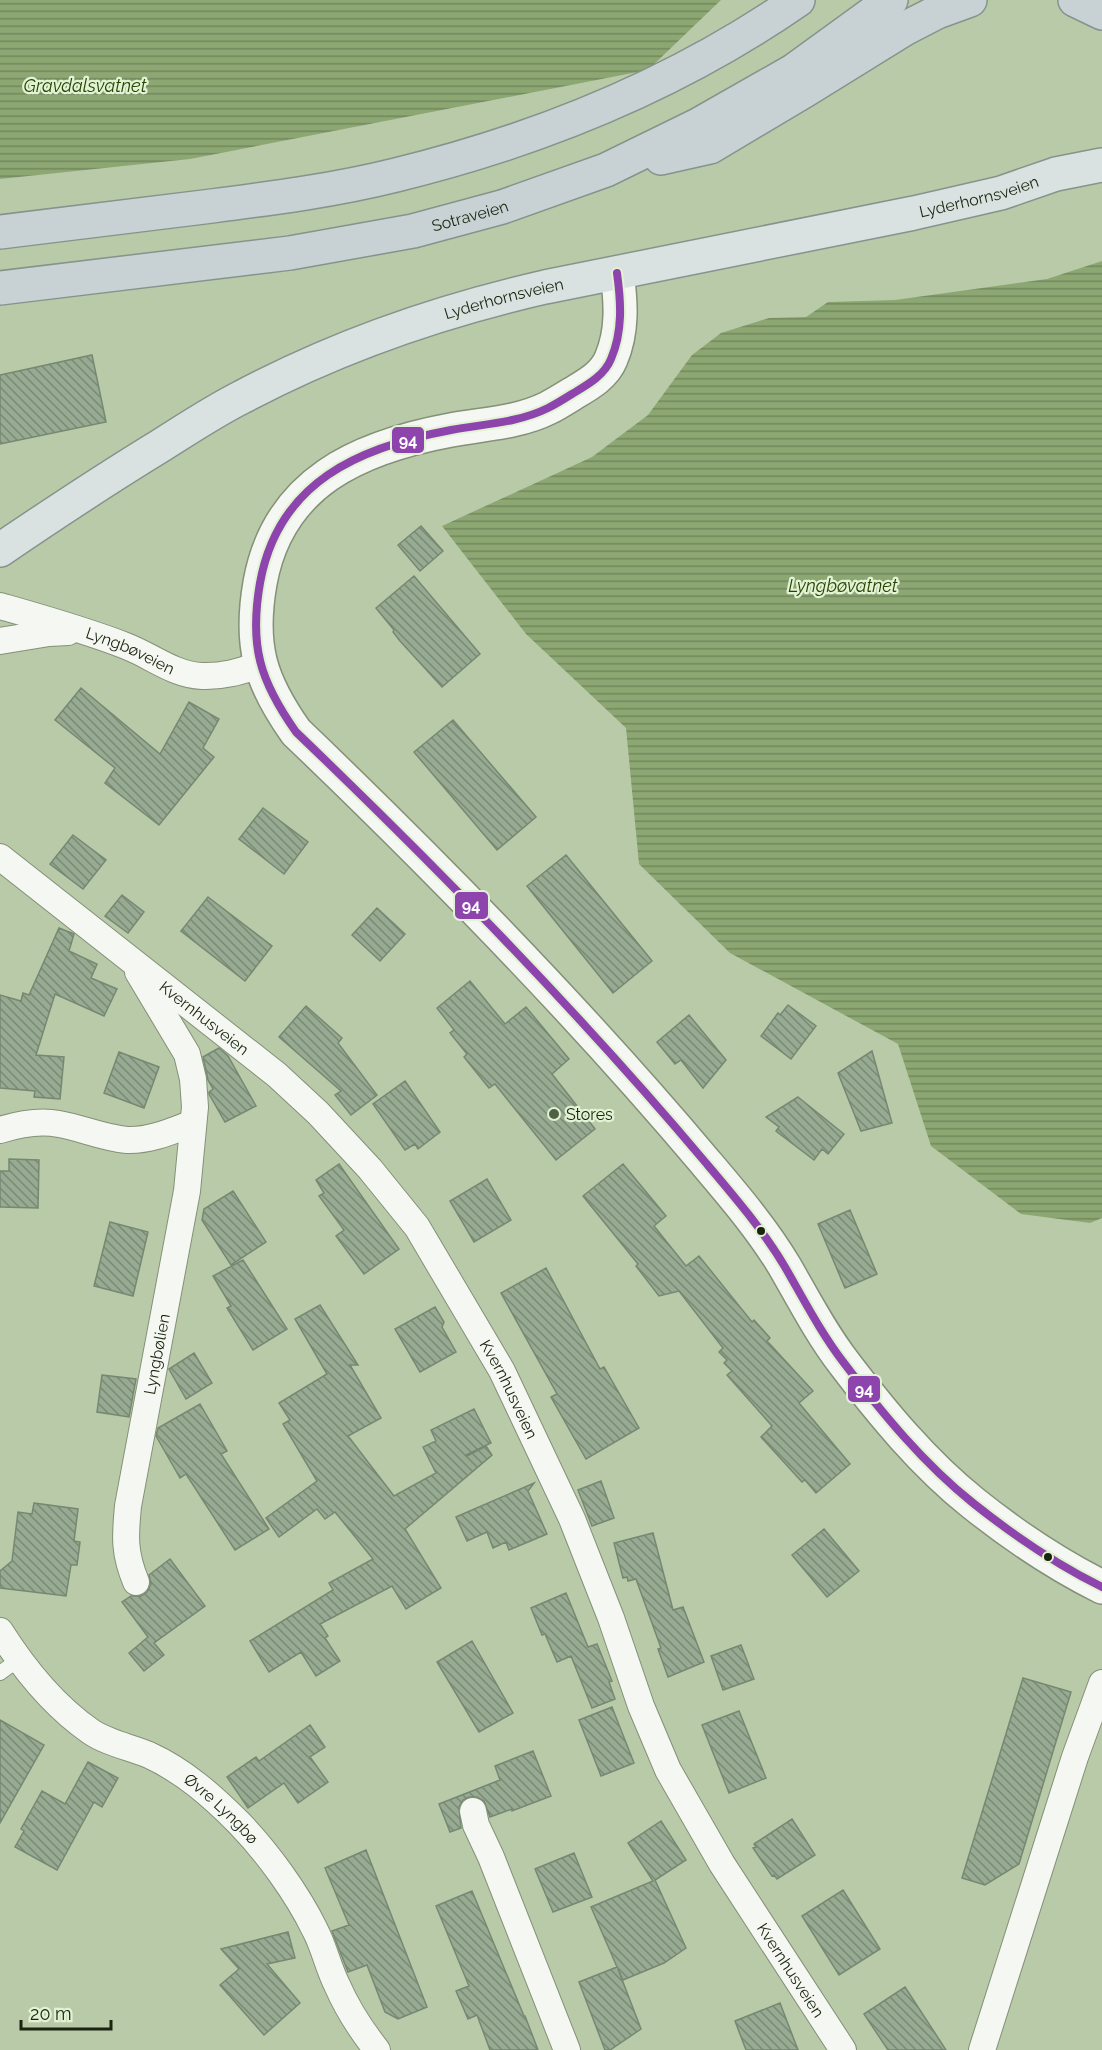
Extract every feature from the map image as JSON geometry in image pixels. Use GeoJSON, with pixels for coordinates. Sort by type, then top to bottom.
{"type":"FeatureCollection","features":[{"type":"Feature","properties":{"kind":"highway"},"geometry":{"type":"LineString","coordinates":[[0,232],[286,197],[395,176],[580,118],[680,72],[771,19],[798,0]]}},
{"type":"Feature","properties":{"kind":"highway","name":"Sotraveien"},"geometry":{"type":"LineString","coordinates":[[0,288],[290,253],[413,231],[502,207],[606,170],[698,125],[793,70],[891,0]]}},
{"type":"Feature","properties":{"kind":"highway"},"geometry":{"type":"LineString","coordinates":[[606,170],[710,147],[906,28],[937,12],[970,0]]}},
{"type":"Feature","properties":{"kind":"highway"},"geometry":{"type":"LineString","coordinates":[[1075,0],[1102,13]]}},
{"type":"Feature","properties":{"kind":"main road","name":"Lyderhornsveien"},"geometry":{"type":"LineString","coordinates":[[1056,174],[1102,140]]}},
{"type":"Feature","properties":{"kind":"main road","name":"Lyderhornsveien"},"geometry":{"type":"LineString","coordinates":[[0,550],[188,429],[242,397],[301,368],[427,318],[486,301],[914,213],[1001,193],[1056,174],[1102,165]]}},
{"type":"Feature","properties":{"kind":"street"},"geometry":{"type":"LineString","coordinates":[[617,273],[621,315],[617,340],[611,359],[603,373],[584,387],[546,409],[500,423],[418,437],[380,447],[349,461],[326,475],[307,490],[288,512],[273,540],[263,570],[256,617],[256,642],[260,665],[268,689],[296,732],[532,970],[706,1163],[757,1227],[784,1266],[805,1305],[843,1362],[932,1466],[972,1502],[1025,1541],[1061,1566],[1102,1587]]}},
{"type":"Feature","properties":{"kind":"street","name":"Lyngbøveien"},"geometry":{"type":"LineString","coordinates":[[0,606],[130,647],[180,673],[201,676],[227,675],[260,665]]}},
{"type":"Feature","properties":{"kind":"street"},"geometry":{"type":"LineString","coordinates":[[0,641],[49,633],[87,632]]}},
{"type":"Feature","properties":{"kind":"street","name":"Kvernhusveien"},"geometry":{"type":"LineString","coordinates":[[0,857],[277,1075],[318,1113],[370,1169],[417,1227],[502,1371],[555,1481],[611,1618],[641,1706],[668,1770],[722,1864],[843,2050]]}},
{"type":"Feature","properties":{"kind":"street","name":"Lyngbølien"},"geometry":{"type":"LineString","coordinates":[[134,964],[187,1054],[193,1079],[194,1123],[187,1191],[128,1506],[125,1540],[129,1566],[135,1582]]}},
{"type":"Feature","properties":{"kind":"street"},"geometry":{"type":"LineString","coordinates":[[0,1130],[38,1122],[58,1124],[128,1140],[149,1138],[194,1123]]}},
{"type":"Feature","properties":{"kind":"street","name":"Øvre Lyngbø"},"geometry":{"type":"LineString","coordinates":[[0,1631],[9,1666],[92,1732],[176,1769],[215,1800],[241,1825],[263,1851],[316,1931],[336,1984],[357,2024],[377,2050]]}},
{"type":"Feature","properties":{"kind":"street"},"geometry":{"type":"LineString","coordinates":[[982,2050],[1075,1757],[1102,1683]]}},
{"type":"Feature","properties":{"kind":"street"},"geometry":{"type":"LineString","coordinates":[[473,1811],[476,1825],[491,1857],[567,2050]]}},
{"type":"Feature","properties":{"kind":"water","name":"Gravdalsvatnet"},"geometry":{"type":"Polygon","coordinates":[[[0,0],[721,0],[648,70],[190,159],[0,179],[0,0]]]}},
{"type":"Feature","properties":{"kind":"water","name":"Lyngbøvatnet"},"geometry":{"type":"Polygon","coordinates":[[[1102,261],[1102,1218],[1090,1223],[1021,1214],[931,1146],[898,1044],[730,953],[639,864],[626,728],[526,634],[442,526],[592,457],[648,415],[692,355],[721,333],[769,318],[806,317],[828,302],[895,300],[1047,279],[1102,261]]]}},
{"type":"Feature","properties":{"kind":"building"},"geometry":{"type":"Polygon","coordinates":[[[92,355],[106,422],[0,444],[0,375],[92,355]]]}},
{"type":"Feature","properties":{"kind":"building"},"geometry":{"type":"Polygon","coordinates":[[[421,526],[443,551],[420,571],[398,545],[421,526]]]}},
{"type":"Feature","properties":{"kind":"building"},"geometry":{"type":"Polygon","coordinates":[[[414,576],[480,654],[442,687],[400,641],[376,608],[414,576]]]}},
{"type":"Feature","properties":{"kind":"building"},"geometry":{"type":"Polygon","coordinates":[[[81,688],[160,754],[189,702],[219,719],[203,748],[214,757],[159,825],[105,783],[115,768],[55,720],[81,688]]]}},
{"type":"Feature","properties":{"kind":"building"},"geometry":{"type":"Polygon","coordinates":[[[453,720],[536,817],[497,850],[414,752],[453,720]]]}},
{"type":"Feature","properties":{"kind":"building"},"geometry":{"type":"Polygon","coordinates":[[[263,808],[308,842],[284,874],[239,839],[263,808]]]}},
{"type":"Feature","properties":{"kind":"building"},"geometry":{"type":"Polygon","coordinates":[[[73,835],[106,860],[83,889],[50,864],[73,835]]]}},
{"type":"Feature","properties":{"kind":"building"},"geometry":{"type":"Polygon","coordinates":[[[566,855],[652,961],[613,993],[527,886],[566,855]]]}},
{"type":"Feature","properties":{"kind":"building"},"geometry":{"type":"Polygon","coordinates":[[[122,895],[144,912],[128,933],[105,916],[122,895]]]}},
{"type":"Feature","properties":{"kind":"building"},"geometry":{"type":"Polygon","coordinates":[[[208,897],[272,946],[245,981],[181,931],[208,897]]]}},
{"type":"Feature","properties":{"kind":"building"},"geometry":{"type":"Polygon","coordinates":[[[377,908],[405,934],[380,961],[352,935],[377,908]]]}},
{"type":"Feature","properties":{"kind":"building"},"geometry":{"type":"Polygon","coordinates":[[[59,928],[74,934],[69,951],[97,964],[91,978],[117,989],[104,1016],[55,994],[36,1055],[64,1057],[60,1099],[34,1097],[35,1091],[0,1088],[0,995],[21,1001],[23,993],[29,995],[59,928]]]}},
{"type":"Feature","properties":{"kind":"building"},"geometry":{"type":"Polygon","coordinates":[[[470,981],[505,1024],[526,1007],[569,1059],[552,1074],[595,1129],[556,1160],[495,1084],[489,1088],[464,1057],[467,1054],[450,1033],[454,1030],[437,1008],[470,981]]]}},
{"type":"Feature","properties":{"kind":"building"},"geometry":{"type":"Polygon","coordinates":[[[788,1005],[816,1026],[791,1059],[761,1036],[778,1013],[780,1015],[788,1005]]]}},
{"type":"Feature","properties":{"kind":"building"},"geometry":{"type":"Polygon","coordinates":[[[306,1006],[342,1038],[338,1043],[377,1095],[351,1115],[335,1095],[341,1091],[279,1037],[306,1006]]]}},
{"type":"Feature","properties":{"kind":"building"},"geometry":{"type":"Polygon","coordinates":[[[689,1015],[726,1060],[703,1088],[681,1060],[675,1064],[657,1042],[689,1015]]]}},
{"type":"Feature","properties":{"kind":"building"},"geometry":{"type":"Polygon","coordinates":[[[219,1048],[228,1056],[256,1106],[225,1122],[209,1094],[213,1089],[208,1080],[203,1057],[219,1048]]]}},
{"type":"Feature","properties":{"kind":"building"},"geometry":{"type":"Polygon","coordinates":[[[872,1051],[892,1123],[861,1131],[838,1073],[872,1051]]]}},
{"type":"Feature","properties":{"kind":"building"},"geometry":{"type":"Polygon","coordinates":[[[119,1052],[159,1067],[144,1108],[104,1093],[119,1052]]]}},
{"type":"Feature","properties":{"kind":"building"},"geometry":{"type":"Polygon","coordinates":[[[405,1081],[440,1132],[418,1149],[415,1144],[405,1150],[373,1104],[405,1081]]]}},
{"type":"Feature","properties":{"kind":"building"},"geometry":{"type":"Polygon","coordinates":[[[798,1097],[844,1134],[828,1154],[822,1149],[814,1160],[776,1131],[779,1127],[766,1117],[798,1097]]]}},
{"type":"Feature","properties":{"kind":"building"},"geometry":{"type":"Polygon","coordinates":[[[9,1159],[39,1160],[38,1208],[0,1207],[0,1171],[9,1171],[9,1159]]]}},
{"type":"Feature","properties":{"kind":"building"},"geometry":{"type":"Polygon","coordinates":[[[339,1164],[399,1249],[364,1274],[336,1236],[344,1230],[319,1196],[324,1193],[316,1180],[339,1164]]]}},
{"type":"Feature","properties":{"kind":"building"},"geometry":{"type":"Polygon","coordinates":[[[623,1164],[666,1216],[654,1226],[686,1266],[699,1256],[752,1322],[754,1320],[770,1338],[767,1341],[813,1391],[799,1403],[850,1464],[816,1493],[805,1480],[802,1482],[761,1437],[772,1426],[727,1375],[732,1371],[724,1363],[727,1360],[719,1352],[723,1348],[679,1291],[659,1296],[636,1266],[638,1264],[583,1196],[623,1164]]]}},
{"type":"Feature","properties":{"kind":"building"},"geometry":{"type":"Polygon","coordinates":[[[487,1179],[511,1220],[474,1242],[450,1201],[487,1179]]]}},
{"type":"Feature","properties":{"kind":"building"},"geometry":{"type":"Polygon","coordinates":[[[233,1191],[266,1242],[231,1265],[202,1220],[204,1209],[233,1191]]]}},
{"type":"Feature","properties":{"kind":"building"},"geometry":{"type":"Polygon","coordinates":[[[850,1210],[877,1274],[845,1288],[818,1224],[850,1210]]]}},
{"type":"Feature","properties":{"kind":"building"},"geometry":{"type":"Polygon","coordinates":[[[110,1222],[148,1232],[133,1296],[94,1286],[110,1222]]]}},
{"type":"Feature","properties":{"kind":"building"},"geometry":{"type":"Polygon","coordinates":[[[243,1260],[287,1329],[253,1350],[227,1308],[231,1306],[213,1276],[243,1260]]]}},
{"type":"Feature","properties":{"kind":"building"},"geometry":{"type":"Polygon","coordinates":[[[546,1268],[600,1369],[604,1367],[639,1428],[586,1459],[551,1397],[557,1394],[501,1293],[546,1268]]]}},
{"type":"Feature","properties":{"kind":"building"},"geometry":{"type":"Polygon","coordinates":[[[320,1305],[358,1365],[350,1365],[381,1418],[348,1436],[394,1496],[436,1473],[423,1447],[436,1441],[431,1430],[474,1409],[491,1443],[466,1455],[486,1446],[492,1455],[405,1529],[441,1588],[406,1609],[392,1586],[320,1624],[328,1636],[325,1638],[340,1661],[316,1676],[301,1652],[269,1672],[250,1641],[333,1590],[329,1583],[373,1559],[335,1512],[325,1519],[317,1509],[279,1537],[266,1518],[317,1481],[283,1424],[290,1420],[279,1403],[327,1374],[295,1319],[320,1305]]]}},
{"type":"Feature","properties":{"kind":"building"},"geometry":{"type":"Polygon","coordinates":[[[435,1307],[444,1322],[442,1327],[456,1352],[420,1372],[395,1329],[435,1307]]]}},
{"type":"Feature","properties":{"kind":"building"},"geometry":{"type":"Polygon","coordinates":[[[194,1353],[212,1383],[186,1399],[169,1369],[194,1353]]]}},
{"type":"Feature","properties":{"kind":"building"},"geometry":{"type":"Polygon","coordinates":[[[102,1375],[136,1379],[129,1417],[97,1412],[102,1375]]]}},
{"type":"Feature","properties":{"kind":"building"},"geometry":{"type":"Polygon","coordinates":[[[200,1404],[227,1451],[221,1454],[269,1529],[235,1550],[186,1474],[180,1478],[156,1436],[158,1428],[200,1404]]]}},
{"type":"Feature","properties":{"kind":"building"},"geometry":{"type":"Polygon","coordinates":[[[601,1481],[614,1518],[592,1526],[578,1490],[601,1481]]]}},
{"type":"Feature","properties":{"kind":"building"},"geometry":{"type":"Polygon","coordinates":[[[534,1483],[528,1491],[547,1534],[509,1550],[506,1542],[493,1548],[487,1532],[467,1541],[456,1517],[534,1483]]]}},
{"type":"Feature","properties":{"kind":"building"},"geometry":{"type":"Polygon","coordinates":[[[34,1503],[78,1509],[74,1541],[80,1542],[77,1565],[71,1565],[66,1596],[0,1588],[0,1571],[12,1561],[18,1512],[32,1514],[34,1503]]]}},
{"type":"Feature","properties":{"kind":"building"},"geometry":{"type":"Polygon","coordinates":[[[824,1529],[859,1571],[827,1597],[792,1555],[824,1529]]]}},
{"type":"Feature","properties":{"kind":"building"},"geometry":{"type":"Polygon","coordinates":[[[653,1533],[673,1610],[683,1607],[704,1662],[668,1677],[658,1649],[661,1648],[636,1579],[628,1581],[627,1577],[623,1578],[614,1543],[653,1533]]]}},
{"type":"Feature","properties":{"kind":"building"},"geometry":{"type":"Polygon","coordinates":[[[170,1559],[205,1606],[154,1643],[164,1655],[144,1671],[129,1653],[148,1637],[122,1602],[131,1596],[141,1596],[147,1592],[151,1584],[149,1575],[170,1559]]]}},
{"type":"Feature","properties":{"kind":"building"},"geometry":{"type":"Polygon","coordinates":[[[566,1593],[588,1647],[597,1644],[612,1681],[609,1682],[615,1699],[592,1708],[571,1656],[557,1662],[545,1634],[542,1635],[531,1608],[566,1593]]]}},
{"type":"Feature","properties":{"kind":"building"},"geometry":{"type":"Polygon","coordinates":[[[472,1641],[513,1713],[479,1732],[437,1662],[472,1641]]]}},
{"type":"Feature","properties":{"kind":"building"},"geometry":{"type":"Polygon","coordinates":[[[741,1645],[754,1679],[723,1690],[711,1656],[741,1645]]]}},
{"type":"Feature","properties":{"kind":"building"},"geometry":{"type":"Polygon","coordinates":[[[1023,1678],[1071,1692],[1019,1864],[985,1885],[962,1878],[1023,1678]]]}},
{"type":"Feature","properties":{"kind":"building"},"geometry":{"type":"Polygon","coordinates":[[[612,1707],[634,1763],[601,1776],[579,1720],[612,1707]]]}},
{"type":"Feature","properties":{"kind":"building"},"geometry":{"type":"Polygon","coordinates":[[[739,1711],[766,1778],[729,1793],[702,1725],[739,1711]]]}},
{"type":"Feature","properties":{"kind":"building"},"geometry":{"type":"Polygon","coordinates":[[[0,1720],[44,1745],[0,1823],[0,1720]]]}},
{"type":"Feature","properties":{"kind":"building"},"geometry":{"type":"Polygon","coordinates":[[[310,1725],[325,1747],[310,1757],[328,1782],[298,1803],[284,1783],[248,1808],[227,1777],[256,1757],[259,1761],[310,1725]]]}},
{"type":"Feature","properties":{"kind":"building"},"geometry":{"type":"Polygon","coordinates":[[[533,1751],[551,1796],[490,1817],[484,1801],[477,1797],[469,1797],[463,1800],[459,1807],[461,1828],[450,1832],[439,1804],[500,1780],[495,1766],[533,1751]]]}},
{"type":"Feature","properties":{"kind":"building"},"geometry":{"type":"Polygon","coordinates":[[[88,1762],[118,1778],[102,1807],[94,1802],[57,1870],[15,1847],[24,1831],[21,1829],[42,1791],[65,1804],[88,1762]]]}},
{"type":"Feature","properties":{"kind":"building"},"geometry":{"type":"Polygon","coordinates":[[[792,1819],[815,1855],[777,1879],[774,1875],[772,1876],[753,1848],[756,1847],[754,1844],[792,1819]]]}},
{"type":"Feature","properties":{"kind":"building"},"geometry":{"type":"Polygon","coordinates":[[[661,1821],[686,1860],[655,1880],[686,1948],[664,1963],[623,1980],[618,1969],[641,2029],[610,2050],[605,2050],[579,1982],[617,1967],[591,1907],[653,1881],[628,1843],[661,1821]]]}},
{"type":"Feature","properties":{"kind":"building"},"geometry":{"type":"Polygon","coordinates":[[[366,1850],[427,2007],[398,2019],[385,2012],[367,1965],[348,1972],[332,1931],[349,1925],[325,1868],[366,1850]]]}},
{"type":"Feature","properties":{"kind":"building"},"geometry":{"type":"Polygon","coordinates":[[[574,1853],[592,1897],[553,1912],[535,1869],[574,1853]]]}},
{"type":"Feature","properties":{"kind":"building"},"geometry":{"type":"Polygon","coordinates":[[[843,1890],[880,1949],[839,1975],[802,1916],[843,1890]]]}},
{"type":"Feature","properties":{"kind":"building"},"geometry":{"type":"Polygon","coordinates":[[[472,1891],[538,2050],[490,2050],[477,2015],[468,2019],[456,1991],[469,1986],[436,1906],[472,1891]]]}},
{"type":"Feature","properties":{"kind":"building"},"geometry":{"type":"Polygon","coordinates":[[[288,1932],[295,1958],[267,1964],[300,2003],[264,2035],[220,1985],[239,1969],[221,1949],[288,1932]]]}},
{"type":"Feature","properties":{"kind":"building"},"geometry":{"type":"Polygon","coordinates":[[[905,1987],[946,2050],[888,2050],[864,2014],[905,1987]]]}},
{"type":"Feature","properties":{"kind":"building"},"geometry":{"type":"Polygon","coordinates":[[[780,2003],[798,2050],[746,2050],[735,2021],[780,2003]]]}},
{"type":"Feature","properties":{"kind":"transit line","name":"94"},"geometry":{"type":"LineString","coordinates":[[617,273],[620,306],[618,338],[608,365],[589,383],[551,406],[525,417],[417,437],[385,447],[355,459],[328,475],[304,495],[284,519],[270,548],[260,583],[257,605],[257,644],[266,679],[296,732],[507,942],[608,1051],[717,1175],[776,1253],[836,1352],[904,1437],[955,1488],[988,1515],[1052,1559],[1102,1587]]}},
{"type":"Feature","properties":{"kind":"place","name":"Stores"},"geometry":{"type":"Point","coordinates":[554,1114]}}]}
